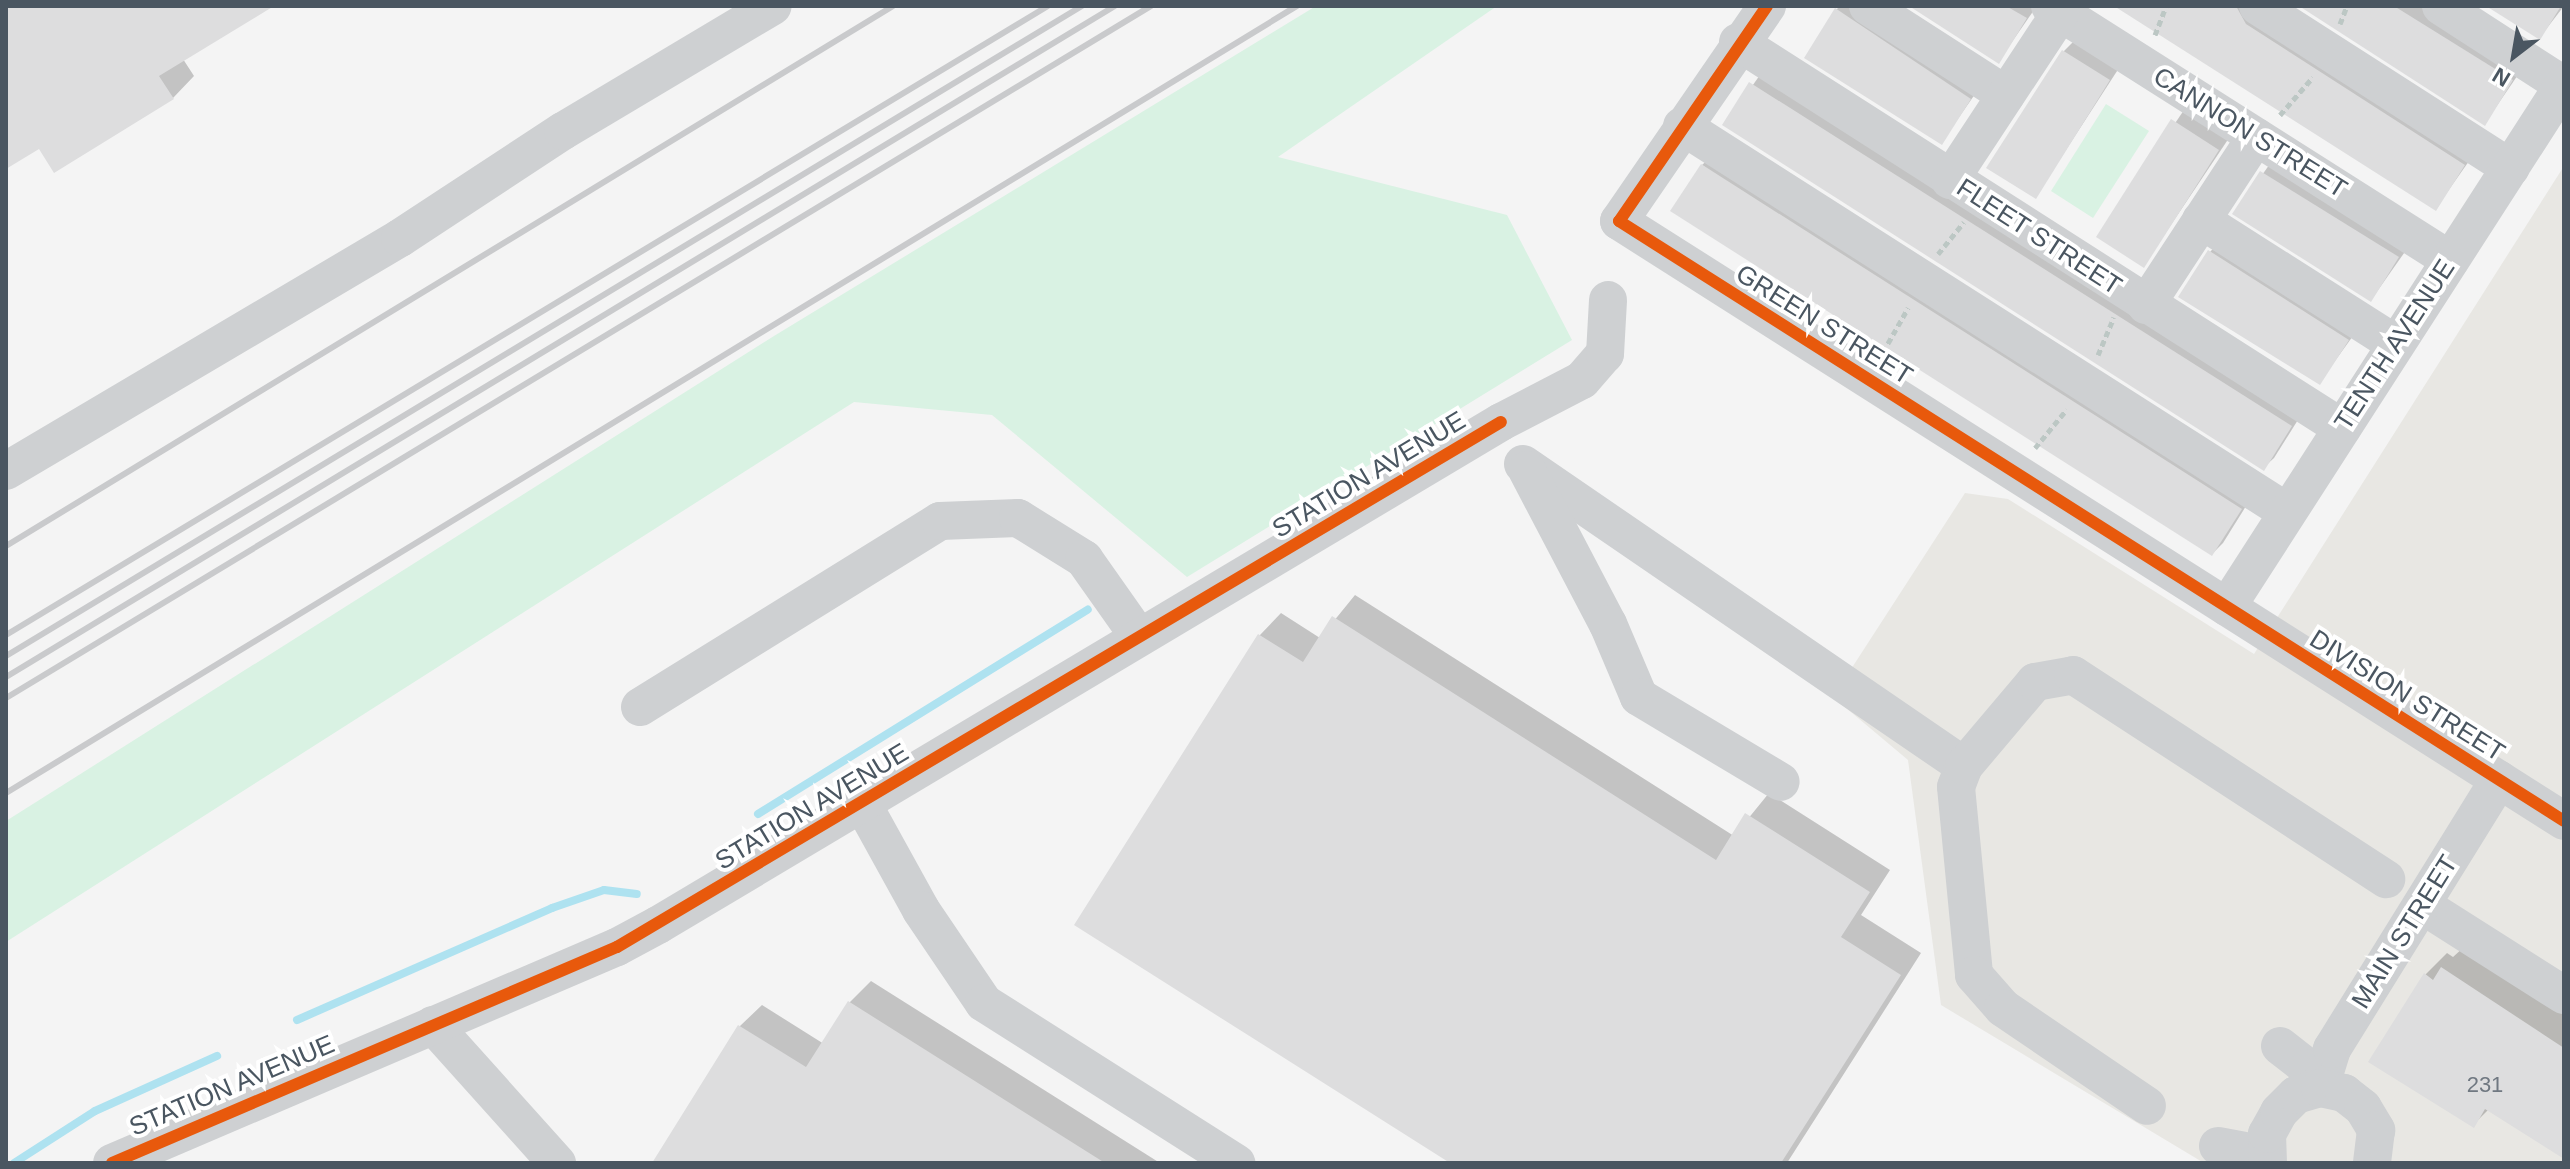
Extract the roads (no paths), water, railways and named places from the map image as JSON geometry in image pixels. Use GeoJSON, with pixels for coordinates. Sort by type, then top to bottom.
{"type":"FeatureCollection","features":[{"type":"Feature","properties":{"kind":"street"},"geometry":{"type":"LineString","coordinates":[[6,471],[400,238],[563,131],[773,6]]}},
{"type":"Feature","properties":{"kind":"street","name":"GREEN STREET"},"geometry":{"type":"LineString","coordinates":[[1767,6],[1738,42],[1619,221],[2227,607]]}},
{"type":"Feature","properties":{"kind":"street"},"geometry":{"type":"LineString","coordinates":[[1868,6],[2006,95]]}},
{"type":"Feature","properties":{"kind":"street"},"geometry":{"type":"LineString","coordinates":[[2258,6],[2510,168]]}},
{"type":"Feature","properties":{"kind":"street"},"geometry":{"type":"LineString","coordinates":[[2441,6],[2564,84]]}},
{"type":"Feature","properties":{"kind":"street"},"geometry":{"type":"LineString","coordinates":[[1956,195],[2006,95],[2055,9]]}},
{"type":"Feature","properties":{"kind":"street","name":"CANNON STREET"},"geometry":{"type":"LineString","coordinates":[[2055,9],[2266,128],[2450,260]]}},
{"type":"Feature","properties":{"kind":"street","name":"FLEET STREET"},"geometry":{"type":"LineString","coordinates":[[1738,42],[1956,195],[2132,307],[2342,428]]}},
{"type":"Feature","properties":{"kind":"street","name":"TENTH AVENUE"},"geometry":{"type":"LineString","coordinates":[[2227,607],[2564,84]]}},
{"type":"Feature","properties":{"kind":"street"},"geometry":{"type":"LineString","coordinates":[[1682,126],[2287,512]]}},
{"type":"Feature","properties":{"kind":"street"},"geometry":{"type":"LineString","coordinates":[[2132,307],[2201,220],[2266,128]]}},
{"type":"Feature","properties":{"kind":"street"},"geometry":{"type":"LineString","coordinates":[[2201,220],[2396,344]]}},
{"type":"Feature","properties":{"kind":"street","name":"STATION AVENUE"},"geometry":{"type":"LineString","coordinates":[[125,1160],[617,947],[1501,422],[1582,380],[1605,354],[1608,300]]}},
{"type":"Feature","properties":{"kind":"street"},"geometry":{"type":"LineString","coordinates":[[1501,422],[1608,624],[1639,697],[1781,782]]}},
{"type":"Feature","properties":{"kind":"street"},"geometry":{"type":"LineString","coordinates":[[1523,464],[1964,766]]}},
{"type":"Feature","properties":{"kind":"street"},"geometry":{"type":"LineString","coordinates":[[640,707],[940,521],[1018,518],[1084,559],[1139,637]]}},
{"type":"Feature","properties":{"kind":"street","name":"DIVISION STREET"},"geometry":{"type":"LineString","coordinates":[[2227,607],[2564,821]]}},
{"type":"Feature","properties":{"kind":"street"},"geometry":{"type":"LineString","coordinates":[[2147,1106],[2003,1008],[1974,975],[1956,787],[1964,766],[2035,682],[2073,675],[2386,879]]}},
{"type":"Feature","properties":{"kind":"street","name":"MAIN STREET"},"geometry":{"type":"LineString","coordinates":[[2320,1088],[2332,1049],[2499,780]]}},
{"type":"Feature","properties":{"kind":"street"},"geometry":{"type":"LineString","coordinates":[[862,803],[921,910],[984,1003],[1236,1163]]}},
{"type":"Feature","properties":{"kind":"street"},"geometry":{"type":"LineString","coordinates":[[2422,905],[2564,995]]}},
{"type":"Feature","properties":{"kind":"street"},"geometry":{"type":"LineString","coordinates":[[433,1025],[557,1163]]}},
{"type":"Feature","properties":{"kind":"street"},"geometry":{"type":"LineString","coordinates":[[2280,1046],[2308,1068],[2320,1088]]}},
{"type":"Feature","properties":{"kind":"street"},"geometry":{"type":"LineString","coordinates":[[2218,1146],[2267,1159],[2267,1134],[2279,1112],[2296,1095],[2320,1088],[2344,1093],[2363,1108],[2379,1156]]}},
{"type":"Feature","properties":{"kind":"waterway"},"geometry":{"type":"LineString","coordinates":[[758,814],[1088,609]]}},
{"type":"Feature","properties":{"kind":"waterway"},"geometry":{"type":"LineString","coordinates":[[297,1020],[552,908],[604,890],[637,894]]}},
{"type":"Feature","properties":{"kind":"waterway"},"geometry":{"type":"LineString","coordinates":[[14,1163],[95,1111],[217,1056]]}},
{"type":"Feature","properties":{"kind":"railway"},"geometry":{"type":"LineString","coordinates":[[6,546],[893,6]]}},
{"type":"Feature","properties":{"kind":"railway"},"geometry":{"type":"LineString","coordinates":[[6,635],[1048,6]]}},
{"type":"Feature","properties":{"kind":"railway"},"geometry":{"type":"LineString","coordinates":[[6,656],[1082,6]]}},
{"type":"Feature","properties":{"kind":"railway"},"geometry":{"type":"LineString","coordinates":[[6,677],[1115,6]]}},
{"type":"Feature","properties":{"kind":"railway"},"geometry":{"type":"LineString","coordinates":[[6,698],[1151,6]]}},
{"type":"Feature","properties":{"kind":"railway"},"geometry":{"type":"LineString","coordinates":[[6,793],[1297,6]]}}]}
